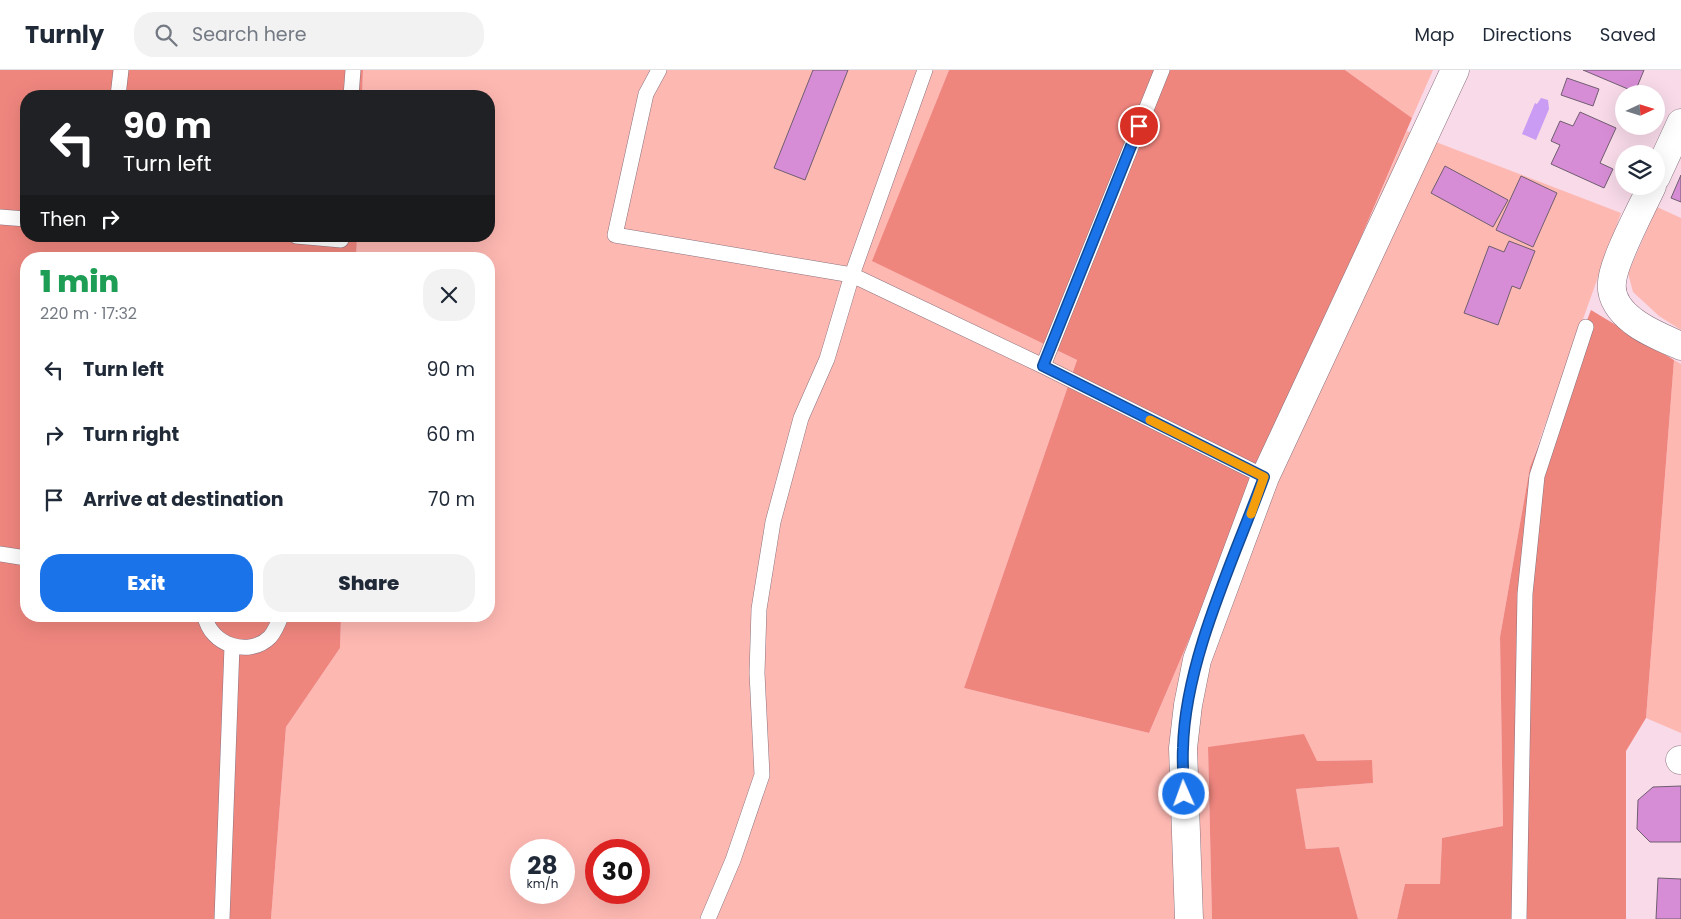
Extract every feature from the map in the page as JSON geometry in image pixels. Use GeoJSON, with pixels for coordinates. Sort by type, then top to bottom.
{"type":"FeatureCollection","features":[{"type":"Feature","properties":{"kind":"street"},"geometry":{"type":"LineString","coordinates":[[1189,919],[1183,748],[1188,705],[1197,660],[1264,477],[1455,70]]}},
{"type":"Feature","properties":{"kind":"street"},"geometry":{"type":"LineString","coordinates":[[1665,158],[1681,123]]}},
{"type":"Feature","properties":{"kind":"street"},"geometry":{"type":"LineString","coordinates":[[1648,195],[1615,269],[1611,284],[1614,298],[1632,320],[1645,330],[1681,346]]}},
{"type":"Feature","properties":{"kind":"lane"},"geometry":{"type":"LineString","coordinates":[[119,90],[121,70]]}},
{"type":"Feature","properties":{"kind":"lane"},"geometry":{"type":"LineString","coordinates":[[351,90],[353,70]]}},
{"type":"Feature","properties":{"kind":"lane"},"geometry":{"type":"LineString","coordinates":[[659,70],[646,94],[615,235],[852,275],[1043,366],[1264,477]]}},
{"type":"Feature","properties":{"kind":"lane"},"geometry":{"type":"LineString","coordinates":[[708,919],[733,860],[762,775],[757,673],[759,609],[773,522],[801,418],[827,359],[852,275],[925,70]]}},
{"type":"Feature","properties":{"kind":"lane"},"geometry":{"type":"LineString","coordinates":[[1043,366],[1162,70]]}},
{"type":"Feature","properties":{"kind":"lane"},"geometry":{"type":"LineString","coordinates":[[0,217],[20,218]]}},
{"type":"Feature","properties":{"kind":"lane"},"geometry":{"type":"LineString","coordinates":[[1519,919],[1525,594],[1537,476],[1586,327]]}},
{"type":"Feature","properties":{"kind":"lane"},"geometry":{"type":"LineString","coordinates":[[0,554],[20,557]]}},
{"type":"Feature","properties":{"kind":"lane"},"geometry":{"type":"LineString","coordinates":[[207,622],[211,631],[220,640],[232,646],[244,647],[257,645],[268,638],[277,628],[279,622]]}},
{"type":"Feature","properties":{"kind":"lane"},"geometry":{"type":"LineString","coordinates":[[222,919],[232,646]]}},
{"type":"Feature","properties":{"kind":"shaded area"},"geometry":{"type":"Polygon","coordinates":[[[0,70],[363,70],[362,90],[20,90],[20,242],[357,242],[356,252],[20,252],[20,622],[341,622],[340,648],[286,727],[271,919],[0,919],[0,70]]]}},
{"type":"Feature","properties":{"kind":"shaded area"},"geometry":{"type":"Polygon","coordinates":[[[363,70],[949,70],[873,261],[1077,360],[964,688],[1149,733],[1407,131],[1621,213],[1530,467],[1500,637],[1503,826],[1442,838],[1440,884],[1405,884],[1397,919],[1358,919],[1339,847],[1306,849],[1296,789],[1372,783],[1372,760],[1317,761],[1208,747],[1212,919],[271,919],[286,727],[340,648],[341,622],[495,622],[495,252],[356,252],[357,242],[495,242],[495,90],[362,90],[363,70]]]}},
{"type":"Feature","properties":{"kind":"shaded area"},"geometry":{"type":"Polygon","coordinates":[[[949,70],[1345,70],[1412,118],[1149,733],[964,688],[1077,360],[872,261],[949,70]]]}},
{"type":"Feature","properties":{"kind":"shaded area"},"geometry":{"type":"Polygon","coordinates":[[[1345,70],[1433,70],[1412,118],[1345,70]]]}},
{"type":"Feature","properties":{"kind":"shaded area"},"geometry":{"type":"Polygon","coordinates":[[[1541,98],[1548,100],[1549,109],[1536,140],[1522,134],[1535,103],[1537,104],[1541,98]]]}},
{"type":"Feature","properties":{"kind":"shaded area"},"geometry":{"type":"Polygon","coordinates":[[[1657,207],[1681,218],[1681,330],[1659,316],[1633,292],[1628,273],[1657,207]]]}},
{"type":"Feature","properties":{"kind":"shaded area"},"geometry":{"type":"Polygon","coordinates":[[[1591,310],[1674,360],[1646,718],[1626,751],[1626,919],[1397,919],[1405,884],[1440,884],[1442,838],[1503,826],[1500,637],[1530,467],[1591,310]]]}},
{"type":"Feature","properties":{"kind":"shaded area"},"geometry":{"type":"Polygon","coordinates":[[[1674,360],[1681,364],[1681,733],[1646,718],[1674,360]]]}},
{"type":"Feature","properties":{"kind":"shaded area"},"geometry":{"type":"Polygon","coordinates":[[[1304,734],[1317,761],[1372,760],[1373,783],[1296,789],[1306,849],[1339,847],[1358,919],[1212,919],[1208,747],[1304,734]]]}},
{"type":"Feature","properties":{"kind":"building"},"geometry":{"type":"Polygon","coordinates":[[[813,70],[848,70],[805,180],[774,168],[813,70]]]}},
{"type":"Feature","properties":{"kind":"building"},"geometry":{"type":"Polygon","coordinates":[[[1583,70],[1644,70],[1638,85],[1618,85],[1583,70]]]}},
{"type":"Feature","properties":{"kind":"building"},"geometry":{"type":"Polygon","coordinates":[[[1567,78],[1599,89],[1593,106],[1561,95],[1567,78]]]}},
{"type":"Feature","properties":{"kind":"building"},"geometry":{"type":"Polygon","coordinates":[[[1580,112],[1615,128],[1600,163],[1613,169],[1604,188],[1551,164],[1560,145],[1551,141],[1560,121],[1573,126],[1580,112]]]}},
{"type":"Feature","properties":{"kind":"building"},"geometry":{"type":"Polygon","coordinates":[[[1445,166],[1508,200],[1493,227],[1431,193],[1445,166]]]}},
{"type":"Feature","properties":{"kind":"building"},"geometry":{"type":"Polygon","coordinates":[[[1681,175],[1681,202],[1671,198],[1681,175]]]}},
{"type":"Feature","properties":{"kind":"building"},"geometry":{"type":"Polygon","coordinates":[[[1521,176],[1557,193],[1533,247],[1496,230],[1521,176]]]}},
{"type":"Feature","properties":{"kind":"building"},"geometry":{"type":"Polygon","coordinates":[[[1509,241],[1535,251],[1520,289],[1512,286],[1498,325],[1464,313],[1489,246],[1504,252],[1509,241]]]}},
{"type":"Feature","properties":{"kind":"building"},"geometry":{"type":"Polygon","coordinates":[[[1681,786],[1681,842],[1650,842],[1637,829],[1638,800],[1653,787],[1681,786]]]}},
{"type":"Feature","properties":{"kind":"building"},"geometry":{"type":"Polygon","coordinates":[[[1658,878],[1681,879],[1681,919],[1656,919],[1658,878]]]}},
{"type":"Feature","properties":{"kind":"slow traffic"},"geometry":{"type":"LineString","coordinates":[[1150,420],[1264,477],[1251,514]]}},
{"type":"Feature","properties":{"kind":"route"},"geometry":{"type":"LineString","coordinates":[[1139,126],[1043,366],[1264,477],[1197,660],[1188,705],[1183,748],[1184,794]]}}]}
